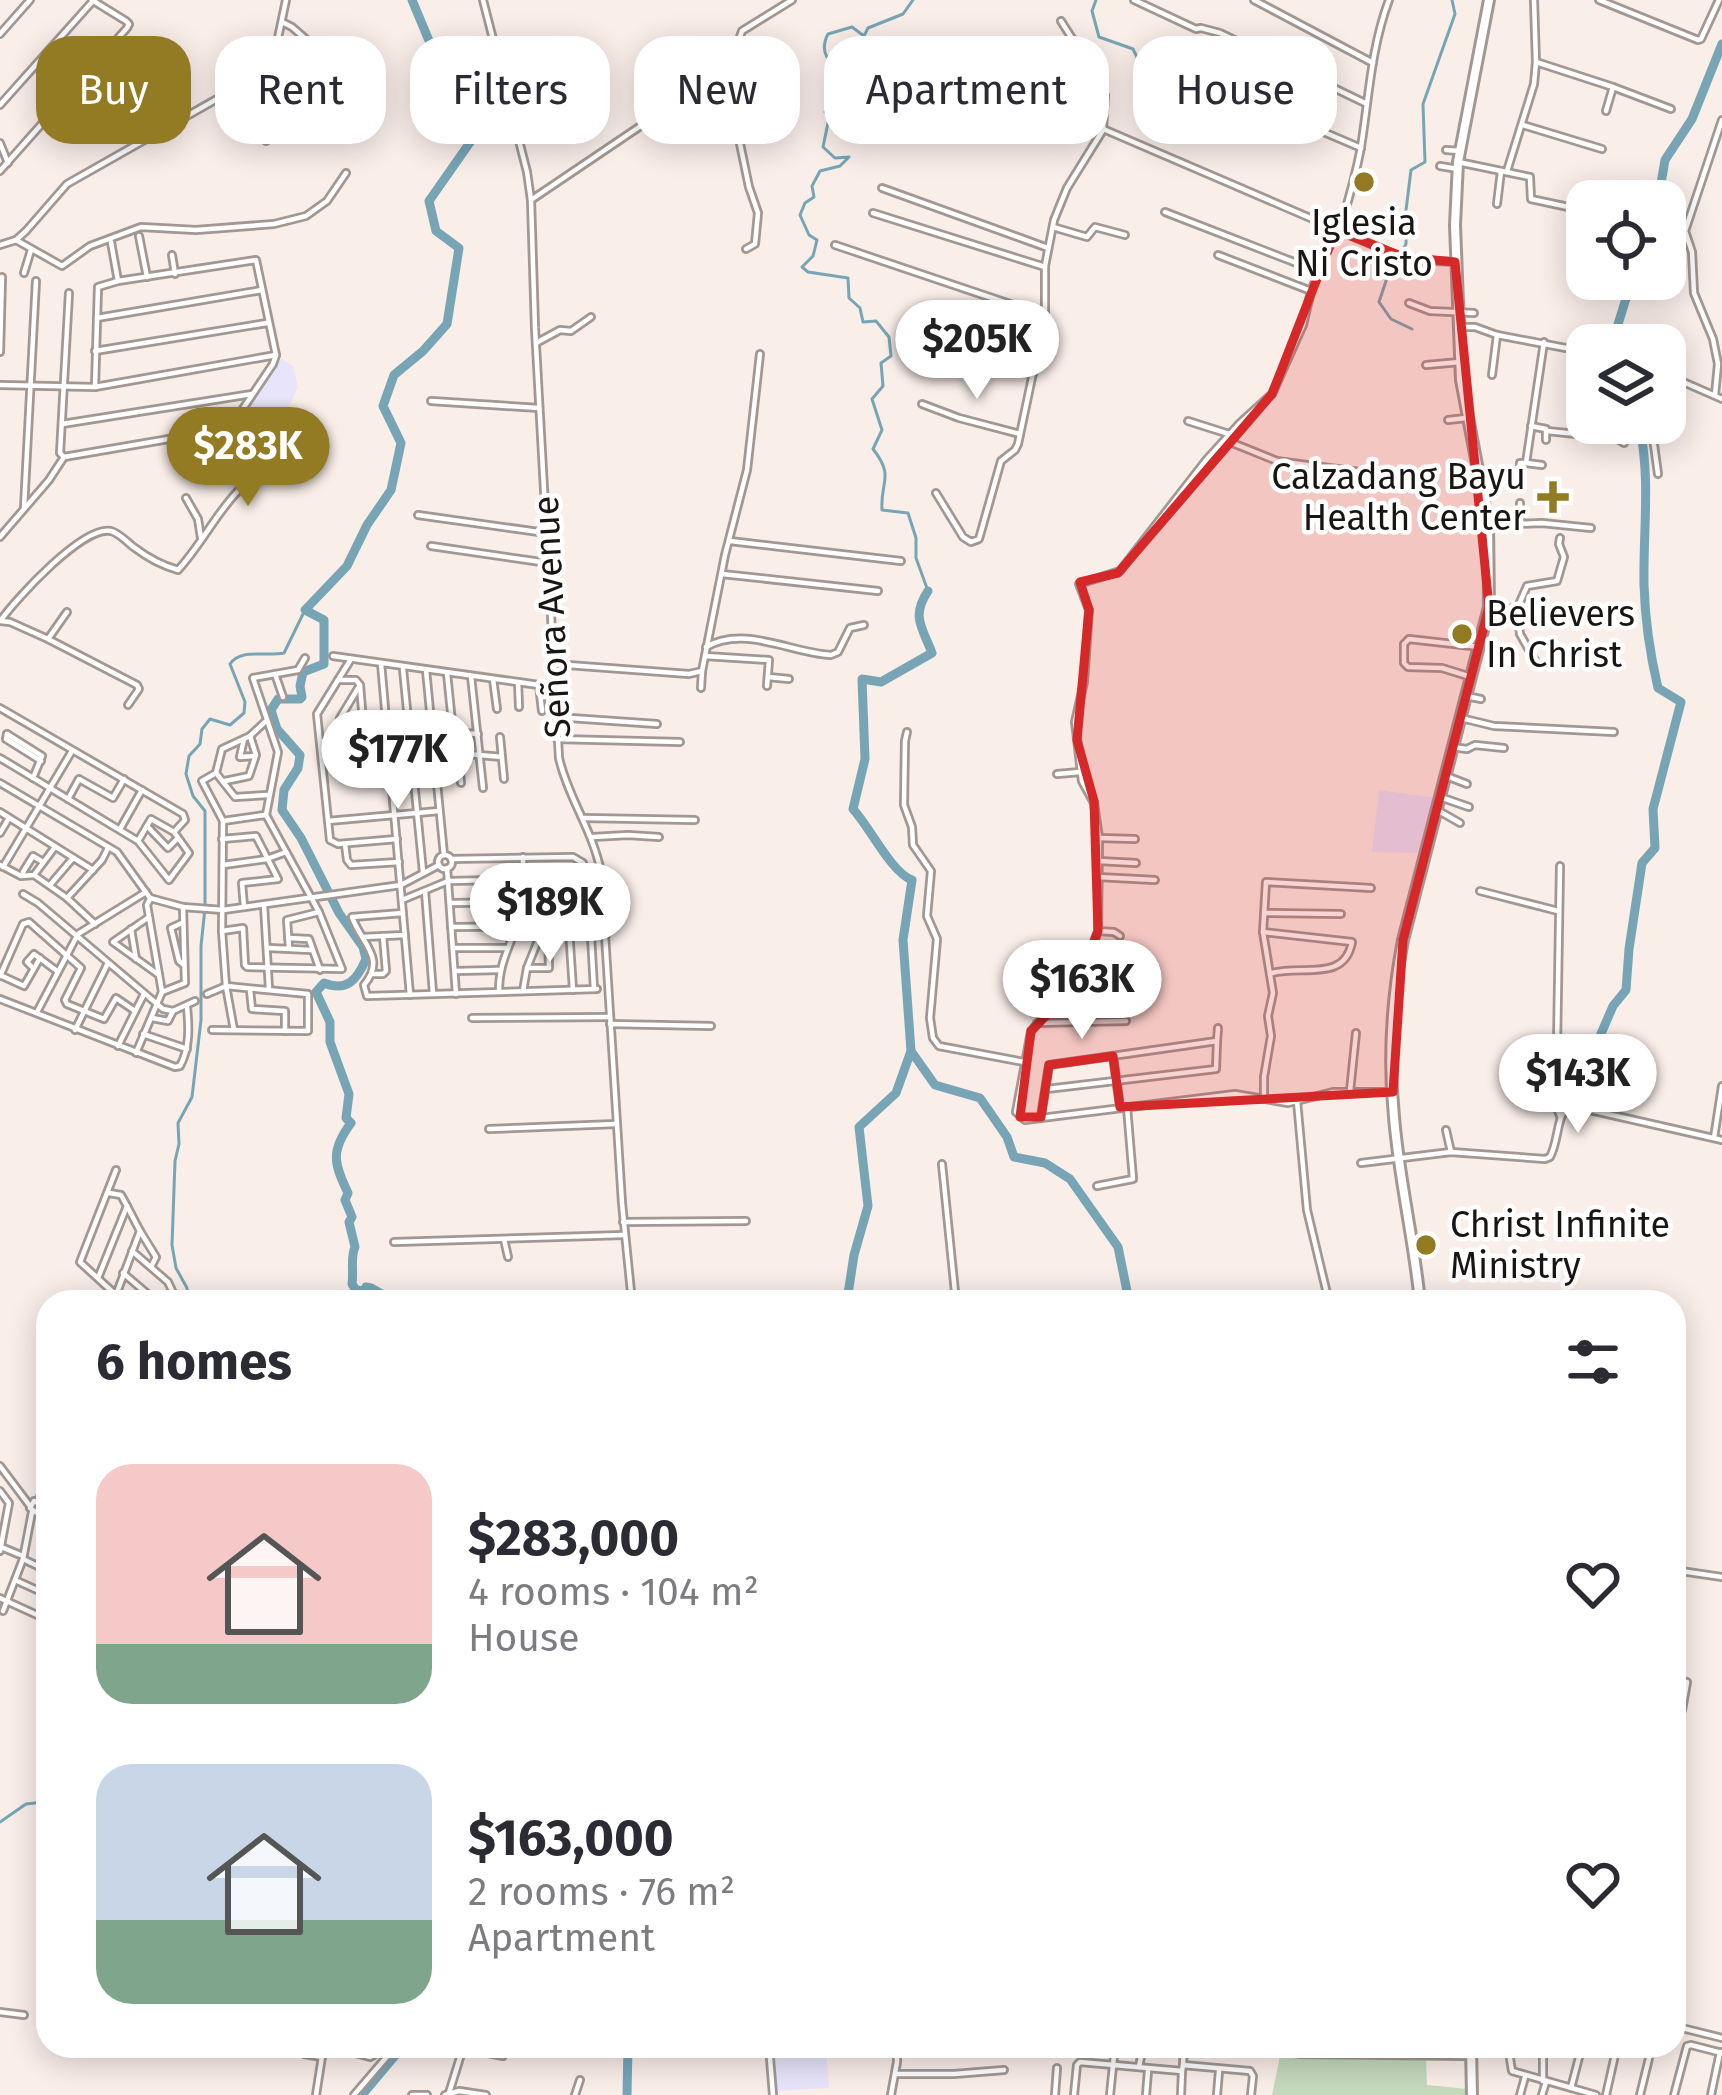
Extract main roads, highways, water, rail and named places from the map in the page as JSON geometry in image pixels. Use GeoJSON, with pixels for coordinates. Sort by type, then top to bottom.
{"type":"FeatureCollection","features":[{"type":"Feature","properties":{"kind":"waterway"},"geometry":{"type":"LineString","coordinates":[[356,1290],[352,1284],[352,1217],[336,1158],[351,1123],[346,1118],[349,1094],[330,1042],[330,1022],[316,992],[324,983],[350,982],[366,959],[282,810],[284,790],[300,755],[277,729],[271,710],[278,699],[300,699],[303,672],[324,664],[324,620],[305,610],[347,566],[391,490],[401,443],[383,406],[394,375],[447,324],[459,248],[436,231],[429,201],[471,141],[412,0]]}},
{"type":"Feature","properties":{"kind":"waterway"},"geometry":{"type":"LineString","coordinates":[[913,0],[903,14],[868,28],[864,36],[852,27],[828,34],[825,52],[843,75],[844,91],[825,112],[829,118],[823,147],[835,158],[849,157],[840,166],[820,171],[812,186],[814,197],[800,215],[809,235],[817,240],[813,256],[802,267],[848,278],[849,298],[860,308],[863,322],[876,321],[889,337],[891,356],[881,363],[883,386],[872,399],[882,430],[873,449],[885,473],[882,510],[908,513],[928,591]]}},
{"type":"Feature","properties":{"kind":"waterway"},"geometry":{"type":"LineString","coordinates":[[1096,0],[1092,11],[1099,37],[1133,49]]}},
{"type":"Feature","properties":{"kind":"waterway"},"geometry":{"type":"LineString","coordinates":[[1412,329],[1391,319],[1379,302],[1406,244],[1411,170],[1425,162],[1423,104],[1455,14],[1452,0]]}},
{"type":"Feature","properties":{"kind":"waterway"},"geometry":{"type":"LineString","coordinates":[[1662,180],[1665,160],[1692,119],[1722,44]]}},
{"type":"Feature","properties":{"kind":"waterway"},"geometry":{"type":"LineString","coordinates":[[1618,324],[1626,300]]}},
{"type":"Feature","properties":{"kind":"waterway"},"geometry":{"type":"LineString","coordinates":[[1594,1050],[1613,1006],[1626,990],[1642,863],[1655,848],[1653,809],[1681,702],[1658,688],[1648,637],[1643,444]]}},
{"type":"Feature","properties":{"kind":"waterway"},"geometry":{"type":"LineString","coordinates":[[849,1290],[868,1206],[859,1127],[896,1093],[911,1051],[903,940],[912,880],[889,859],[853,809],[865,759],[862,679],[881,682],[932,653],[919,615],[928,591]]}},
{"type":"Feature","properties":{"kind":"waterway"},"geometry":{"type":"LineString","coordinates":[[187,1290],[172,1245],[175,1161],[178,1123],[192,1097],[201,1020],[205,908],[205,811],[193,796],[186,774],[189,756],[200,744],[202,729],[210,719],[230,725],[244,713],[245,702],[230,664],[247,655],[284,653],[305,610]]}},
{"type":"Feature","properties":{"kind":"waterway"},"geometry":{"type":"LineString","coordinates":[[911,1051],[935,1085],[980,1098],[1007,1137],[1014,1157],[1045,1163],[1070,1179],[1118,1247],[1127,1290]]}},
{"type":"Feature","properties":{"kind":"waterway"},"geometry":{"type":"LineString","coordinates":[[365,1290],[375,1290]]}},
{"type":"Feature","properties":{"kind":"waterway"},"geometry":{"type":"LineString","coordinates":[[0,1822],[26,1804],[36,1803]]}},
{"type":"Feature","properties":{"kind":"waterway"},"geometry":{"type":"LineString","coordinates":[[362,2095],[393,2058]]}},
{"type":"Feature","properties":{"kind":"waterway"},"geometry":{"type":"LineString","coordinates":[[627,2095],[628,2058]]}},
{"type":"Feature","properties":{"kind":"place","name":"Iglesia Ni Cristo"},"geometry":{"type":"Point","coordinates":[1364,182]}},
{"type":"Feature","properties":{"kind":"place","name":"Calzadang Bayu Health Center"},"geometry":{"type":"Point","coordinates":[1553,497]}},
{"type":"Feature","properties":{"kind":"place","name":"Believers In Christ"},"geometry":{"type":"Point","coordinates":[1462,634]}},
{"type":"Feature","properties":{"kind":"place","name":"Christ Infinite Ministry"},"geometry":{"type":"Point","coordinates":[1426,1245]}}]}
